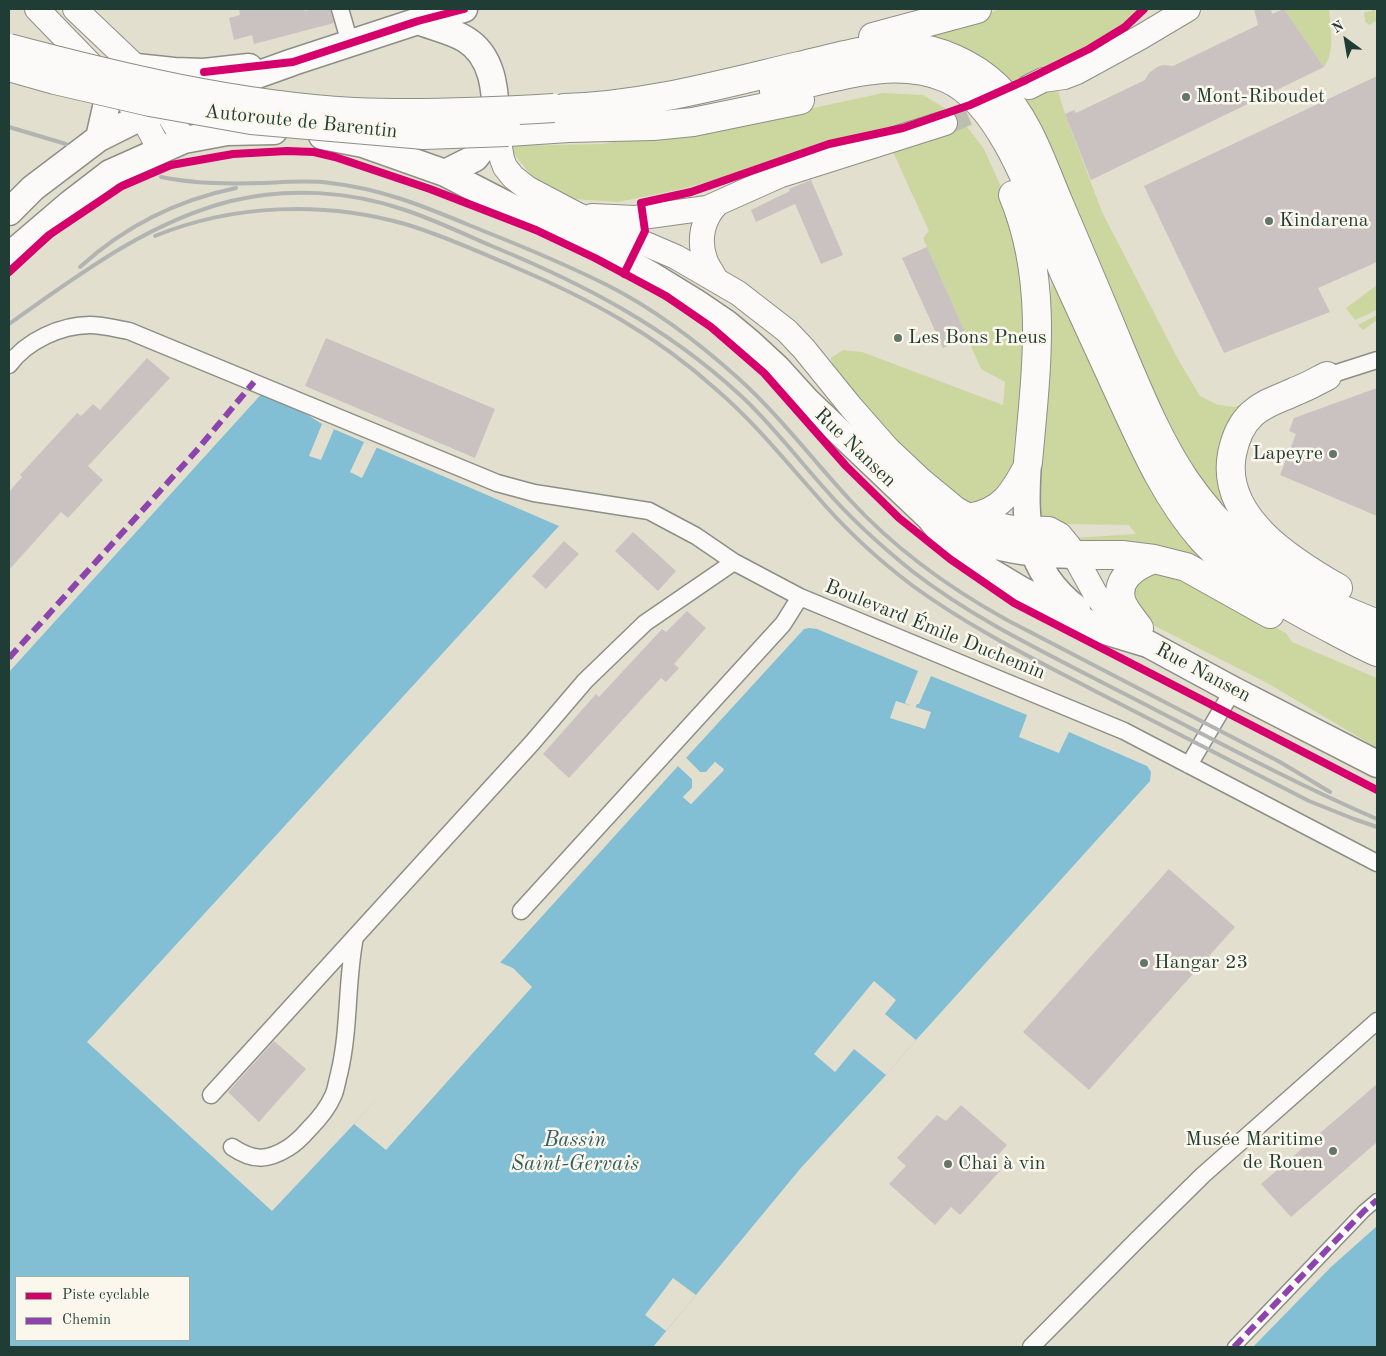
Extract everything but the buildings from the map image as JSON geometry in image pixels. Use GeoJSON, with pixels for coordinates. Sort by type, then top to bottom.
{"type":"FeatureCollection","features":[{"type":"Feature","properties":{"kind":"highway"},"geometry":{"type":"LineString","coordinates":[[562,115],[598,99],[692,84],[977,9]]}},
{"type":"Feature","properties":{"kind":"highway"},"geometry":{"type":"LineString","coordinates":[[562,115],[684,92],[846,55],[904,47],[953,58],[971,68],[996,86],[1011,103],[1034,145],[1137,388],[1166,448],[1190,486],[1230,535],[1264,564],[1288,582],[1314,597],[1373,641]]}},
{"type":"Feature","properties":{"kind":"highway","name":"Autoroute de Barentin"},"geometry":{"type":"LineString","coordinates":[[9,48],[149,83],[240,100],[301,107],[409,114],[562,115]]}},
{"type":"Feature","properties":{"kind":"highway","name":"Autoroute de Barentin"},"geometry":{"type":"LineString","coordinates":[[9,67],[150,102],[251,120],[424,135],[502,131],[562,115]]}},
{"type":"Feature","properties":{"kind":"highway"},"geometry":{"type":"LineString","coordinates":[[562,115],[640,118],[849,74],[890,68],[916,70],[945,77],[967,90],[986,109],[1002,134],[1026,180],[1066,276],[1153,466],[1185,517],[1204,540],[1235,571],[1266,593],[1373,641]]}},
{"type":"Feature","properties":{"kind":"highway"},"geometry":{"type":"LineString","coordinates":[[562,115],[653,126],[693,122],[879,85],[900,84],[917,86],[935,92],[956,104],[971,116],[988,140],[1004,171],[1018,206],[1030,247],[1035,284],[1037,334],[1028,462]]}},
{"type":"Feature","properties":{"kind":"highway"},"geometry":{"type":"LineString","coordinates":[[1327,376],[1262,407],[1246,421],[1233,447],[1231,468],[1233,486],[1238,501],[1246,514],[1262,534],[1284,553],[1307,570],[1347,593],[1377,607]]}},
{"type":"Feature","properties":{"kind":"highway"},"geometry":{"type":"LineString","coordinates":[[1074,555],[1122,555],[1154,558],[1186,567],[1280,619],[1343,644],[1373,641]]}},
{"type":"Feature","properties":{"kind":"highway"},"geometry":{"type":"LineString","coordinates":[[1144,636],[1123,606],[1120,589],[1125,577],[1133,569],[1154,558]]}},
{"type":"Feature","properties":{"kind":"main road"},"geometry":{"type":"LineString","coordinates":[[37,9],[111,85],[154,113],[184,140]]}},
{"type":"Feature","properties":{"kind":"main road"},"geometry":{"type":"LineString","coordinates":[[75,9],[136,67],[152,87],[160,150]]}},
{"type":"Feature","properties":{"kind":"main road"},"geometry":{"type":"LineString","coordinates":[[1029,87],[1043,80],[1064,77],[1077,72],[1188,9]]}},
{"type":"Feature","properties":{"kind":"main road"},"geometry":{"type":"LineString","coordinates":[[9,212],[33,188],[99,138],[131,122],[292,62],[456,10]]}},
{"type":"Feature","properties":{"kind":"main road"},"geometry":{"type":"LineString","coordinates":[[418,21],[466,39],[477,49],[489,66],[494,83],[502,131],[475,158],[445,173]]}},
{"type":"Feature","properties":{"kind":"main road"},"geometry":{"type":"LineString","coordinates":[[136,67],[204,72],[292,62]]}},
{"type":"Feature","properties":{"kind":"main road"},"geometry":{"type":"LineString","coordinates":[[99,138],[111,85]]}},
{"type":"Feature","properties":{"kind":"main road"},"geometry":{"type":"LineString","coordinates":[[513,208],[578,216],[635,218],[702,209],[781,175],[945,124]]}},
{"type":"Feature","properties":{"kind":"main road","name":"Rue Nansen"},"geometry":{"type":"LineString","coordinates":[[9,256],[44,225],[110,173],[184,140],[227,132],[270,131],[316,135],[363,144],[445,173],[513,208],[612,253],[695,302],[726,323],[777,368],[814,408],[930,518],[948,542],[990,572],[1021,590],[1105,631],[1144,636]]}},
{"type":"Feature","properties":{"kind":"main road","name":"Rue Nansen"},"geometry":{"type":"LineString","coordinates":[[502,131],[502,159],[513,177],[527,188],[578,216],[676,258],[738,292],[787,331],[888,449],[921,480],[956,509],[968,516],[978,521],[998,526],[1030,540]]}},
{"type":"Feature","properties":{"kind":"main road"},"geometry":{"type":"LineString","coordinates":[[716,280],[705,259],[702,238],[706,218],[717,204]]}},
{"type":"Feature","properties":{"kind":"main road"},"geometry":{"type":"LineString","coordinates":[[968,516],[981,514],[1003,502],[1028,462]]}},
{"type":"Feature","properties":{"kind":"main road"},"geometry":{"type":"LineString","coordinates":[[1028,462],[1026,511],[1030,540],[1046,577],[1063,599],[1105,631]]}},
{"type":"Feature","properties":{"kind":"main road"},"geometry":{"type":"LineString","coordinates":[[930,518],[982,541],[1011,549],[1030,540]]}},
{"type":"Feature","properties":{"kind":"main road"},"geometry":{"type":"LineString","coordinates":[[1030,540],[1052,554],[1074,555]]}},
{"type":"Feature","properties":{"kind":"main road","name":"Rue Nansen"},"geometry":{"type":"LineString","coordinates":[[1074,555],[1103,604],[1144,636],[1233,690],[1377,764]]}},
{"type":"Feature","properties":{"kind":"street"},"geometry":{"type":"LineString","coordinates":[[340,9],[350,43]]}},
{"type":"Feature","properties":{"kind":"street"},"geometry":{"type":"LineString","coordinates":[[9,365],[15,357],[35,342],[59,330],[90,325],[129,331],[497,483],[534,493],[648,511],[696,536],[734,562],[800,597]]}},
{"type":"Feature","properties":{"kind":"street"},"geometry":{"type":"LineString","coordinates":[[1327,376],[1377,360]]}},
{"type":"Feature","properties":{"kind":"street"},"geometry":{"type":"LineString","coordinates":[[211,1095],[532,743],[585,682],[645,623],[734,562]]}},
{"type":"Feature","properties":{"kind":"street","name":"Boulevard Émile Duchemin"},"geometry":{"type":"LineString","coordinates":[[521,911],[783,624],[800,597],[1124,731],[1377,862]]}},
{"type":"Feature","properties":{"kind":"street"},"geometry":{"type":"LineString","coordinates":[[1189,765],[1233,690]]}},
{"type":"Feature","properties":{"kind":"street"},"geometry":{"type":"LineString","coordinates":[[232,1147],[255,1158],[274,1156],[295,1144],[325,1112],[334,1095],[341,1067],[345,1042],[351,958],[355,937]]}},
{"type":"Feature","properties":{"kind":"street"},"geometry":{"type":"LineString","coordinates":[[1031,1347],[1203,1176],[1377,1021]]}},
{"type":"Feature","properties":{"kind":"street"},"geometry":{"type":"LineString","coordinates":[[1234,1347],[1377,1200]]}},
{"type":"Feature","properties":{"kind":"green space"},"geometry":{"type":"Polygon","coordinates":[[[1000,9],[1140,9],[1115,30],[1100,39],[1023,77],[1030,94],[1058,91],[1102,212],[1179,361],[1200,396],[1218,405],[1234,407],[1249,401],[1231,434],[1246,534],[1191,466],[1150,384],[1031,108],[1012,83],[983,60],[914,38],[969,22],[1000,9]]]}},
{"type":"Feature","properties":{"kind":"green space"},"geometry":{"type":"Polygon","coordinates":[[[1284,9],[1329,9],[1331,46],[1328,61],[1324,67],[1284,9]]]}},
{"type":"Feature","properties":{"kind":"green space"},"geometry":{"type":"Polygon","coordinates":[[[1372,9],[1375,9],[1376,21],[1369,25],[1365,21],[1364,12],[1372,11],[1372,9]]]}},
{"type":"Feature","properties":{"kind":"green space"},"geometry":{"type":"Polygon","coordinates":[[[883,93],[923,95],[948,110],[862,136],[791,153],[743,172],[682,189],[618,202],[574,199],[533,178],[508,146],[601,144],[772,117],[883,93]]]}},
{"type":"Feature","properties":{"kind":"green space"},"geometry":{"type":"Polygon","coordinates":[[[965,124],[984,149],[1002,189],[1027,285],[1023,371],[1014,445],[1016,473],[1004,492],[976,504],[954,501],[902,456],[833,374],[831,358],[843,350],[862,352],[1003,405],[1005,382],[981,369],[923,238],[929,231],[893,152],[965,124]]]}},
{"type":"Feature","properties":{"kind":"green space"},"geometry":{"type":"Polygon","coordinates":[[[1052,274],[1116,422],[1142,472],[1224,577],[1078,546],[1073,538],[1136,534],[1129,525],[1064,524],[1040,517],[1052,274]]]}},
{"type":"Feature","properties":{"kind":"green space"},"geometry":{"type":"Polygon","coordinates":[[[1377,285],[1377,310],[1355,320],[1346,308],[1377,285]]]}},
{"type":"Feature","properties":{"kind":"green space"},"geometry":{"type":"Polygon","coordinates":[[[1377,315],[1377,320],[1363,330],[1358,325],[1377,315]]]}},
{"type":"Feature","properties":{"kind":"green space"},"geometry":{"type":"Polygon","coordinates":[[[1167,570],[1286,633],[1292,642],[1377,678],[1377,748],[1269,684],[1153,625],[1140,616],[1132,605],[1136,581],[1143,575],[1167,570]]]}},
{"type":"Feature","properties":{"kind":"water","name":"Bassin Saint-Gervais"},"geometry":{"type":"Polygon","coordinates":[[[266,389],[322,424],[559,526],[87,1042],[272,1211],[354,1124],[678,766],[692,779],[692,788],[683,797],[691,804],[724,770],[715,762],[706,772],[700,772],[686,758],[804,629],[817,629],[918,671],[905,703],[915,708],[919,704],[931,676],[1027,715],[1019,737],[1059,753],[1069,732],[1147,766],[1151,772],[1150,781],[800,1169],[653,1347],[9,1347],[9,672],[266,389]]]}},
{"type":"Feature","properties":{"kind":"water"},"geometry":{"type":"Polygon","coordinates":[[[1377,1226],[1377,1347],[1253,1347],[1331,1267],[1377,1226]]]}},
{"type":"Feature","properties":{"kind":"pier"},"geometry":{"type":"Polygon","coordinates":[[[322,424],[334,429],[321,460],[309,456],[322,424]]]}},
{"type":"Feature","properties":{"kind":"pier"},"geometry":{"type":"Polygon","coordinates":[[[364,442],[377,447],[362,478],[350,472],[364,442]]]}},
{"type":"Feature","properties":{"kind":"pier"},"geometry":{"type":"Polygon","coordinates":[[[896,701],[931,712],[925,729],[890,718],[896,701]]]}},
{"type":"Feature","properties":{"kind":"pier"},"geometry":{"type":"Polygon","coordinates":[[[686,758],[700,772],[706,772],[715,762],[724,769],[691,804],[683,797],[692,788],[692,779],[678,766],[680,765],[694,778],[694,789],[687,797],[691,801],[720,769],[716,765],[707,774],[699,774],[684,760],[686,758]]]}},
{"type":"Feature","properties":{"kind":"pier"},"geometry":{"type":"Polygon","coordinates":[[[499,962],[513,968],[532,987],[386,1150],[354,1124],[499,962]]]}},
{"type":"Feature","properties":{"kind":"pier"},"geometry":{"type":"Polygon","coordinates":[[[874,981],[896,1000],[885,1014],[916,1040],[886,1075],[854,1049],[835,1072],[814,1054],[874,981]]]}},
{"type":"Feature","properties":{"kind":"pier"},"geometry":{"type":"Polygon","coordinates":[[[673,1278],[696,1295],[666,1331],[645,1315],[673,1278]]]}},
{"type":"Feature","properties":{"kind":"tunnel"},"geometry":{"type":"LineString","coordinates":[[945,123],[998,100]]}},
{"type":"Feature","properties":{"kind":"railway"},"geometry":{"type":"LineString","coordinates":[[9,127],[66,144]]}},
{"type":"Feature","properties":{"kind":"railway"},"geometry":{"type":"LineString","coordinates":[[161,177],[213,183],[322,182],[370,190],[444,215],[545,256],[609,286],[644,306],[676,328],[738,378],[795,437],[866,517],[903,550],[943,581],[1007,620],[1280,762],[1330,792]]}},
{"type":"Feature","properties":{"kind":"railway"},"geometry":{"type":"LineString","coordinates":[[80,267],[115,239],[153,217],[193,200],[236,188]]}},
{"type":"Feature","properties":{"kind":"railway"},"geometry":{"type":"LineString","coordinates":[[9,324],[88,269],[142,236],[200,210],[231,201],[274,194],[319,193],[363,199],[416,214],[527,261],[592,292],[623,309],[683,348],[751,405],[845,511],[889,552],[936,589],[986,621],[1215,741],[1377,819]]}},
{"type":"Feature","properties":{"kind":"railway"},"geometry":{"type":"LineString","coordinates":[[155,236],[185,225],[247,212],[279,209],[343,212],[405,224],[432,233],[568,291],[621,319],[646,335],[718,391],[744,415],[826,507],[861,543],[900,576],[934,601],[1024,654],[1309,801],[1377,827]]}},
{"type":"Feature","properties":{"kind":"marked path"},"geometry":{"type":"LineString","coordinates":[[9,658],[197,450],[254,382]]}},
{"type":"Feature","properties":{"kind":"marked path"},"geometry":{"type":"LineString","coordinates":[[1234,1347],[1364,1211],[1377,1200]]}},
{"type":"Feature","properties":{"kind":"cycle path"},"geometry":{"type":"LineString","coordinates":[[204,72],[293,62],[418,21],[464,9]]}},
{"type":"Feature","properties":{"kind":"cycle path"},"geometry":{"type":"LineString","coordinates":[[624,274],[645,231],[641,203],[691,192],[829,144],[903,128],[970,105],[1089,49],[1125,27],[1144,9]]}},
{"type":"Feature","properties":{"kind":"cycle path"},"geometry":{"type":"LineString","coordinates":[[9,272],[49,235],[122,186],[171,165],[233,154],[287,151],[314,152],[335,157],[430,189],[536,230],[595,258],[666,296],[711,327],[764,373],[846,466],[899,518],[950,559],[1014,603],[1377,790]]}},
{"type":"Feature","properties":{"kind":"place","name":"Mont-Riboudet"},"geometry":{"type":"Point","coordinates":[1186,97]}},
{"type":"Feature","properties":{"kind":"place","name":"Kindarena"},"geometry":{"type":"Point","coordinates":[1269,221]}},
{"type":"Feature","properties":{"kind":"place","name":"Les Bons Pneus"},"geometry":{"type":"Point","coordinates":[898,338]}},
{"type":"Feature","properties":{"kind":"place","name":"Lapeyre"},"geometry":{"type":"Point","coordinates":[1333,454]}},
{"type":"Feature","properties":{"kind":"place","name":"Hangar 23"},"geometry":{"type":"Point","coordinates":[1144,963]}},
{"type":"Feature","properties":{"kind":"place","name":"Musée Maritime de Rouen"},"geometry":{"type":"Point","coordinates":[1333,1151]}},
{"type":"Feature","properties":{"kind":"place","name":"Chai à vin"},"geometry":{"type":"Point","coordinates":[948,1164]}}]}
